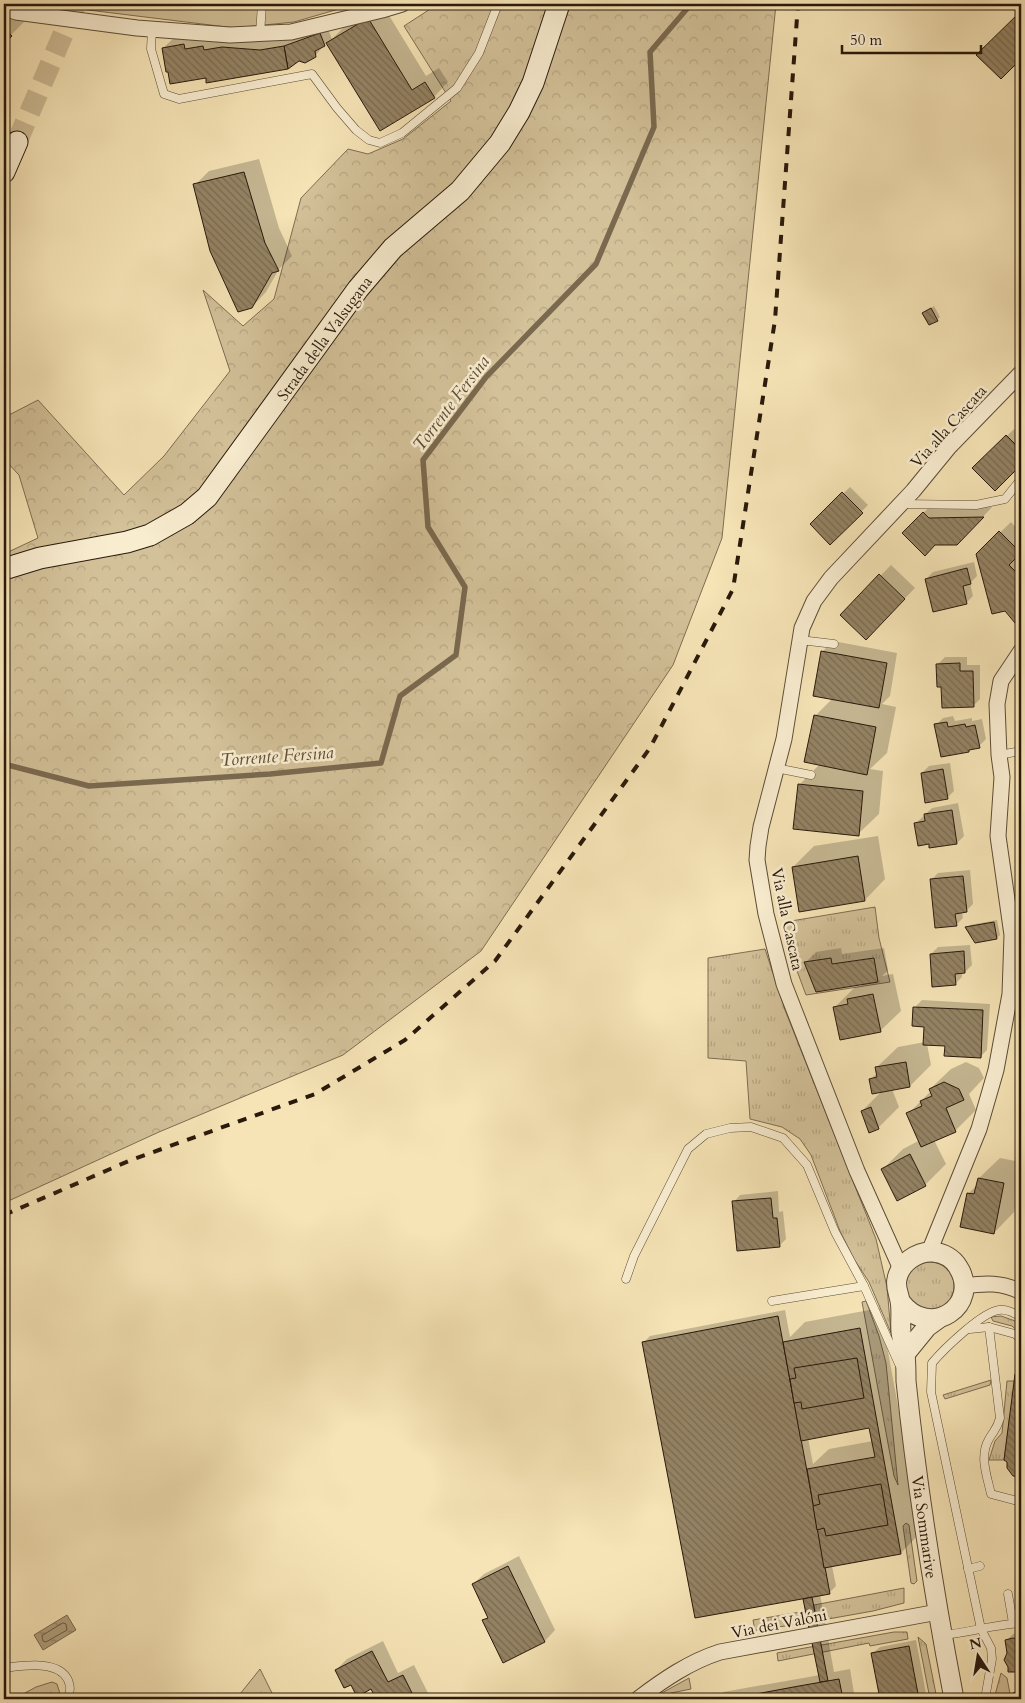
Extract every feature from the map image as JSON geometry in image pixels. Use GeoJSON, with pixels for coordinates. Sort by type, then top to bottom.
{"type":"FeatureCollection","features":[{"type":"Feature","properties":{"kind":"main road","name":"Strada della Valsugana"},"geometry":{"type":"LineString","coordinates":[[4,569],[40,558],[127,542],[150,535],[187,514],[208,497],[358,289],[393,248],[460,190],[500,143],[519,112],[533,83],[559,4]]}},
{"type":"Feature","properties":{"kind":"main road"},"geometry":{"type":"LineString","coordinates":[[4,172],[17,142]]}},
{"type":"Feature","properties":{"kind":"street"},"geometry":{"type":"LineString","coordinates":[[4,7],[16,12],[199,34],[260,34],[291,32],[402,4]]}},
{"type":"Feature","properties":{"kind":"street","name":"Via alla Cascata"},"geometry":{"type":"LineString","coordinates":[[901,1268],[857,1171],[784,984],[766,914],[757,860],[761,828],[784,740],[802,628],[814,601],[831,578],[902,504],[949,447],[1021,373]]}},
{"type":"Feature","properties":{"kind":"street"},"geometry":{"type":"LineString","coordinates":[[929,1252],[979,1129],[996,1070],[1010,994],[1012,935],[998,836],[1002,777],[997,704],[1001,681],[1021,651]]}},
{"type":"Feature","properties":{"kind":"street"},"geometry":{"type":"LineString","coordinates":[[905,1354],[928,1327],[957,1307],[962,1298],[964,1286],[963,1275],[950,1258],[940,1253],[918,1254],[908,1260],[901,1268],[897,1279],[900,1301],[906,1310],[916,1316],[926,1319],[938,1319]]}},
{"type":"Feature","properties":{"kind":"street"},"geometry":{"type":"LineString","coordinates":[[964,1286],[990,1283],[1010,1286],[1021,1292]]}},
{"type":"Feature","properties":{"kind":"street","name":"Via Sommarive"},"geometry":{"type":"LineString","coordinates":[[900,1301],[901,1331],[920,1494],[938,1612],[954,1699]]}},
{"type":"Feature","properties":{"kind":"street","name":"Via dei Valóni"},"geometry":{"type":"LineString","coordinates":[[638,1699],[667,1678],[707,1656],[720,1652],[938,1612]]}},
{"type":"Feature","properties":{"kind":"lane"},"geometry":{"type":"LineString","coordinates":[[260,34],[262,4]]}},
{"type":"Feature","properties":{"kind":"lane"},"geometry":{"type":"LineString","coordinates":[[152,29],[151,49],[164,94],[180,99],[312,74],[356,130],[369,140],[380,142],[402,133],[457,88],[479,53],[498,4]]}},
{"type":"Feature","properties":{"kind":"lane"},"geometry":{"type":"LineString","coordinates":[[902,504],[976,505],[1005,499],[1021,478]]}},
{"type":"Feature","properties":{"kind":"lane"},"geometry":{"type":"LineString","coordinates":[[800,640],[834,644]]}},
{"type":"Feature","properties":{"kind":"lane"},"geometry":{"type":"LineString","coordinates":[[999,755],[1021,751]]}},
{"type":"Feature","properties":{"kind":"lane"},"geometry":{"type":"LineString","coordinates":[[776,768],[811,775]]}},
{"type":"Feature","properties":{"kind":"lane"},"geometry":{"type":"LineString","coordinates":[[626,1279],[634,1256],[688,1149],[706,1134],[730,1128],[751,1127],[783,1138],[808,1165],[835,1232],[864,1286],[906,1379]]}},
{"type":"Feature","properties":{"kind":"lane"},"geometry":{"type":"LineString","coordinates":[[772,1301],[864,1286]]}},
{"type":"Feature","properties":{"kind":"lane"},"geometry":{"type":"LineString","coordinates":[[985,1699],[992,1658],[991,1648],[982,1629],[931,1392],[932,1363],[946,1347],[991,1312],[1002,1309],[1021,1317]]}},
{"type":"Feature","properties":{"kind":"lane"},"geometry":{"type":"LineString","coordinates":[[969,1329],[989,1327],[1015,1334],[1021,1339]]}},
{"type":"Feature","properties":{"kind":"lane"},"geometry":{"type":"LineString","coordinates":[[989,1327],[1000,1418],[997,1429],[988,1440],[983,1460],[991,1494],[1021,1502],[1021,1505]]}},
{"type":"Feature","properties":{"kind":"lane"},"geometry":{"type":"LineString","coordinates":[[968,1569],[980,1566]]}},
{"type":"Feature","properties":{"kind":"lane"},"geometry":{"type":"LineString","coordinates":[[942,1636],[1002,1624],[1017,1623],[1008,1594]]}},
{"type":"Feature","properties":{"kind":"lane"},"geometry":{"type":"LineString","coordinates":[[4,1668],[34,1665],[54,1668],[65,1675],[69,1683],[70,1691],[67,1699]]}},
{"type":"Feature","properties":{"kind":"green space"},"geometry":{"type":"Polygon","coordinates":[[[39,4],[356,4],[294,22],[235,28],[39,4]]]}},
{"type":"Feature","properties":{"kind":"green space"},"geometry":{"type":"Polygon","coordinates":[[[438,4],[471,4],[480,8],[505,4],[776,4],[722,538],[673,665],[481,951],[343,1055],[159,1132],[4,1203],[4,554],[38,538],[19,475],[4,459],[4,414],[11,414],[38,400],[124,495],[164,456],[230,371],[203,290],[243,326],[274,299],[301,198],[348,149],[368,154],[403,139],[451,101],[404,26],[438,4]]]}},
{"type":"Feature","properties":{"kind":"green space"},"geometry":{"type":"Polygon","coordinates":[[[875,907],[879,938],[890,982],[806,995],[793,960],[785,922],[875,907]]]}},
{"type":"Feature","properties":{"kind":"green space"},"geometry":{"type":"Polygon","coordinates":[[[765,949],[785,1010],[876,1239],[887,1287],[891,1333],[869,1282],[854,1259],[840,1231],[811,1155],[800,1139],[782,1127],[750,1119],[746,1061],[708,1058],[708,958],[765,949]]]}},
{"type":"Feature","properties":{"kind":"green space"},"geometry":{"type":"Polygon","coordinates":[[[925,1262],[935,1262],[944,1266],[950,1272],[953,1277],[953,1295],[944,1306],[935,1310],[925,1310],[916,1306],[910,1300],[906,1291],[906,1281],[910,1272],[916,1266],[925,1262]]]}},
{"type":"Feature","properties":{"kind":"green space"},"geometry":{"type":"Polygon","coordinates":[[[866,1301],[879,1336],[886,1363],[898,1485],[894,1476],[862,1302],[866,1301]]]}},
{"type":"Feature","properties":{"kind":"green space"},"geometry":{"type":"Polygon","coordinates":[[[1001,1316],[1021,1323],[1021,1334],[1012,1326],[993,1321],[991,1317],[1001,1316]]]}},
{"type":"Feature","properties":{"kind":"green space"},"geometry":{"type":"Polygon","coordinates":[[[991,1380],[990,1385],[945,1399],[943,1395],[991,1380]]]}},
{"type":"Feature","properties":{"kind":"green space"},"geometry":{"type":"Polygon","coordinates":[[[1007,1381],[1015,1381],[1004,1460],[989,1460],[995,1441],[1002,1433],[1007,1381]]]}},
{"type":"Feature","properties":{"kind":"green space"},"geometry":{"type":"Polygon","coordinates":[[[906,1523],[909,1525],[917,1581],[914,1584],[911,1583],[903,1526],[906,1523]]]}},
{"type":"Feature","properties":{"kind":"green space"},"geometry":{"type":"Polygon","coordinates":[[[904,1588],[904,1603],[873,1611],[817,1621],[814,1605],[904,1588]]]}},
{"type":"Feature","properties":{"kind":"green space"},"geometry":{"type":"Polygon","coordinates":[[[807,1611],[809,1622],[755,1631],[753,1620],[807,1611]]]}},
{"type":"Feature","properties":{"kind":"green space"},"geometry":{"type":"Polygon","coordinates":[[[894,1632],[907,1632],[908,1639],[870,1646],[869,1643],[778,1661],[777,1653],[894,1632]]]}},
{"type":"Feature","properties":{"kind":"green space"},"geometry":{"type":"Polygon","coordinates":[[[918,1637],[926,1644],[937,1699],[930,1699],[918,1637]]]}},
{"type":"Feature","properties":{"kind":"green space"},"geometry":{"type":"Polygon","coordinates":[[[260,1669],[275,1699],[236,1699],[260,1669]]]}},
{"type":"Feature","properties":{"kind":"green space"},"geometry":{"type":"Polygon","coordinates":[[[1001,1673],[1007,1678],[1011,1699],[994,1699],[1001,1673]]]}},
{"type":"Feature","properties":{"kind":"green space"},"geometry":{"type":"Polygon","coordinates":[[[689,1678],[691,1689],[671,1693],[661,1699],[654,1699],[660,1694],[689,1678]]]}},
{"type":"Feature","properties":{"kind":"green space"},"geometry":{"type":"Polygon","coordinates":[[[52,1682],[57,1684],[60,1699],[14,1699],[36,1687],[52,1682]]]}},
{"type":"Feature","properties":{"kind":"water"},"geometry":{"type":"Polygon","coordinates":[[[67,1615],[76,1630],[43,1650],[34,1635],[67,1615]]]}},
{"type":"Feature","properties":{"kind":"building"},"geometry":{"type":"Polygon","coordinates":[[[92,4],[110,4],[94,8],[92,4]]]}},
{"type":"Feature","properties":{"kind":"building"},"geometry":{"type":"Polygon","coordinates":[[[1021,11],[1021,59],[1001,79],[976,55],[1021,11]]]}},
{"type":"Feature","properties":{"kind":"building"},"geometry":{"type":"Polygon","coordinates":[[[368,18],[412,90],[425,82],[435,98],[380,131],[326,43],[368,18]]]}},
{"type":"Feature","properties":{"kind":"building"},"geometry":{"type":"Polygon","coordinates":[[[4,28],[12,36],[4,44],[4,28]]]}},
{"type":"Feature","properties":{"kind":"building"},"geometry":{"type":"Polygon","coordinates":[[[320,33],[325,46],[315,51],[316,57],[305,63],[299,61],[288,69],[284,46],[320,33]]]}},
{"type":"Feature","properties":{"kind":"building"},"geometry":{"type":"Polygon","coordinates":[[[184,44],[185,49],[203,46],[204,50],[222,47],[260,50],[284,46],[288,69],[206,83],[206,78],[170,84],[162,48],[184,44]]]}},
{"type":"Feature","properties":{"kind":"building"},"geometry":{"type":"Polygon","coordinates":[[[244,172],[265,243],[279,271],[272,273],[252,308],[238,312],[210,251],[193,184],[244,172]]]}},
{"type":"Feature","properties":{"kind":"building"},"geometry":{"type":"Polygon","coordinates":[[[931,308],[938,321],[929,325],[922,313],[931,308]]]}},
{"type":"Feature","properties":{"kind":"building"},"geometry":{"type":"Polygon","coordinates":[[[1006,435],[1021,450],[1021,465],[995,491],[972,468],[1006,435]]]}},
{"type":"Feature","properties":{"kind":"building"},"geometry":{"type":"Polygon","coordinates":[[[842,492],[863,513],[830,545],[810,524],[842,492]]]}},
{"type":"Feature","properties":{"kind":"building"},"geometry":{"type":"Polygon","coordinates":[[[923,512],[929,518],[984,517],[957,545],[935,545],[925,556],[902,533],[923,512]]]}},
{"type":"Feature","properties":{"kind":"building"},"geometry":{"type":"Polygon","coordinates":[[[999,531],[1021,553],[1009,565],[1021,577],[1020,629],[1005,611],[992,614],[976,554],[999,531]]]}},
{"type":"Feature","properties":{"kind":"building"},"geometry":{"type":"Polygon","coordinates":[[[967,568],[971,584],[963,586],[967,604],[933,612],[925,579],[967,568]]]}},
{"type":"Feature","properties":{"kind":"building"},"geometry":{"type":"Polygon","coordinates":[[[879,574],[905,599],[866,640],[840,615],[879,574]]]}},
{"type":"Feature","properties":{"kind":"building"},"geometry":{"type":"Polygon","coordinates":[[[821,651],[887,663],[879,708],[813,696],[821,651]]]}},
{"type":"Feature","properties":{"kind":"building"},"geometry":{"type":"Polygon","coordinates":[[[960,663],[960,671],[973,671],[974,707],[942,708],[941,687],[937,687],[936,664],[960,663]]]}},
{"type":"Feature","properties":{"kind":"building"},"geometry":{"type":"Polygon","coordinates":[[[814,715],[876,727],[867,775],[804,762],[814,715]]]}},
{"type":"Feature","properties":{"kind":"building"},"geometry":{"type":"Polygon","coordinates":[[[947,722],[948,727],[965,724],[966,727],[975,725],[980,748],[941,757],[934,724],[947,722]]]}},
{"type":"Feature","properties":{"kind":"building"},"geometry":{"type":"Polygon","coordinates":[[[943,769],[948,799],[925,803],[921,773],[943,769]]]}},
{"type":"Feature","properties":{"kind":"building"},"geometry":{"type":"Polygon","coordinates":[[[798,784],[863,791],[859,836],[793,829],[798,784]]]}},
{"type":"Feature","properties":{"kind":"building"},"geometry":{"type":"Polygon","coordinates":[[[952,810],[957,844],[929,848],[929,844],[918,846],[914,823],[925,821],[924,814],[952,810]]]}},
{"type":"Feature","properties":{"kind":"building"},"geometry":{"type":"Polygon","coordinates":[[[858,856],[865,901],[799,912],[792,867],[858,856]]]}},
{"type":"Feature","properties":{"kind":"building"},"geometry":{"type":"Polygon","coordinates":[[[963,876],[967,912],[955,914],[957,926],[935,928],[930,879],[963,876]]]}},
{"type":"Feature","properties":{"kind":"building"},"geometry":{"type":"Polygon","coordinates":[[[994,922],[997,939],[975,943],[965,927],[994,922]]]}},
{"type":"Feature","properties":{"kind":"building"},"geometry":{"type":"Polygon","coordinates":[[[964,951],[965,973],[955,974],[956,985],[932,987],[930,954],[964,951]]]}},
{"type":"Feature","properties":{"kind":"building"},"geometry":{"type":"Polygon","coordinates":[[[831,958],[832,964],[874,958],[878,982],[816,992],[804,962],[831,958]]]}},
{"type":"Feature","properties":{"kind":"building"},"geometry":{"type":"Polygon","coordinates":[[[873,994],[881,1032],[840,1040],[833,1007],[848,1004],[847,999],[873,994]]]}},
{"type":"Feature","properties":{"kind":"building"},"geometry":{"type":"Polygon","coordinates":[[[913,1007],[983,1010],[981,1058],[944,1056],[945,1046],[923,1045],[924,1027],[912,1026],[913,1007]]]}},
{"type":"Feature","properties":{"kind":"building"},"geometry":{"type":"Polygon","coordinates":[[[906,1062],[910,1087],[872,1094],[869,1079],[877,1077],[875,1067],[906,1062]]]}},
{"type":"Feature","properties":{"kind":"building"},"geometry":{"type":"Polygon","coordinates":[[[944,1082],[959,1089],[964,1100],[946,1108],[956,1132],[921,1147],[906,1113],[922,1106],[920,1101],[932,1096],[929,1089],[944,1082]]]}},
{"type":"Feature","properties":{"kind":"building"},"geometry":{"type":"Polygon","coordinates":[[[871,1107],[879,1129],[869,1133],[861,1111],[871,1107]]]}},
{"type":"Feature","properties":{"kind":"building"},"geometry":{"type":"Polygon","coordinates":[[[910,1154],[926,1186],[897,1201],[881,1169],[910,1154]]]}},
{"type":"Feature","properties":{"kind":"building"},"geometry":{"type":"Polygon","coordinates":[[[978,1178],[1004,1183],[994,1234],[960,1227],[967,1193],[974,1194],[978,1178]]]}},
{"type":"Feature","properties":{"kind":"building"},"geometry":{"type":"Polygon","coordinates":[[[771,1198],[773,1218],[777,1218],[780,1247],[737,1251],[732,1201],[771,1198]]]}},
{"type":"Feature","properties":{"kind":"building"},"geometry":{"type":"Polygon","coordinates":[[[778,1316],[830,1594],[695,1618],[642,1342],[778,1316]]]}},
{"type":"Feature","properties":{"kind":"building"},"geometry":{"type":"Polygon","coordinates":[[[860,1328],[901,1554],[824,1568],[807,1469],[875,1457],[869,1428],[801,1441],[783,1342],[860,1328]]]}},
{"type":"Feature","properties":{"kind":"building"},"geometry":{"type":"Polygon","coordinates":[[[857,1358],[864,1398],[802,1409],[801,1402],[794,1403],[790,1379],[796,1378],[794,1368],[857,1358]]]}},
{"type":"Feature","properties":{"kind":"building"},"geometry":{"type":"Polygon","coordinates":[[[1015,1374],[1021,1375],[1021,1477],[1013,1476],[1007,1468],[1007,1462],[1004,1460],[1015,1374]]]}},
{"type":"Feature","properties":{"kind":"building"},"geometry":{"type":"Polygon","coordinates":[[[881,1484],[888,1525],[826,1536],[824,1528],[817,1530],[813,1506],[820,1504],[818,1495],[881,1484]]]}},
{"type":"Feature","properties":{"kind":"building"},"geometry":{"type":"Polygon","coordinates":[[[508,1566],[545,1642],[503,1663],[482,1620],[488,1618],[472,1584],[508,1566]]]}},
{"type":"Feature","properties":{"kind":"building"},"geometry":{"type":"Polygon","coordinates":[[[812,1597],[828,1681],[820,1682],[803,1599],[812,1597]]]}},
{"type":"Feature","properties":{"kind":"building"},"geometry":{"type":"Polygon","coordinates":[[[1013,1638],[1021,1640],[1021,1671],[1008,1672],[1008,1667],[1004,1660],[1007,1653],[1005,1640],[1013,1638]]]}},
{"type":"Feature","properties":{"kind":"building"},"geometry":{"type":"Polygon","coordinates":[[[909,1646],[919,1699],[880,1699],[871,1653],[909,1646]]]}},
{"type":"Feature","properties":{"kind":"building"},"geometry":{"type":"Polygon","coordinates":[[[372,1651],[388,1682],[403,1675],[415,1699],[376,1699],[371,1689],[357,1697],[351,1685],[344,1688],[335,1670],[372,1651]]]}},
{"type":"Feature","properties":{"kind":"building"},"geometry":{"type":"Polygon","coordinates":[[[839,1679],[843,1699],[729,1699],[799,1686],[839,1679]]]}},
{"type":"Feature","properties":{"kind":"building"},"geometry":{"type":"Polygon","coordinates":[[[1021,1691],[1021,1699],[1015,1699],[1013,1693],[1021,1691]]]}},
{"type":"Feature","properties":{"kind":"waterway","name":"Torrente Fersina"},"geometry":{"type":"LineString","coordinates":[[4,764],[89,786],[270,774],[381,763],[400,696],[456,655],[465,587],[428,527],[423,460],[486,377],[596,264],[654,127],[650,52],[691,4]]}},
{"type":"Feature","properties":{"kind":"tunnel"},"geometry":{"type":"LineString","coordinates":[[17,142],[76,4]]}},
{"type":"Feature","properties":{"kind":"railway"},"geometry":{"type":"LineString","coordinates":[[4,1215],[131,1160],[315,1094],[405,1040],[495,961],[650,748],[733,589],[775,320],[798,4]]}}]}
